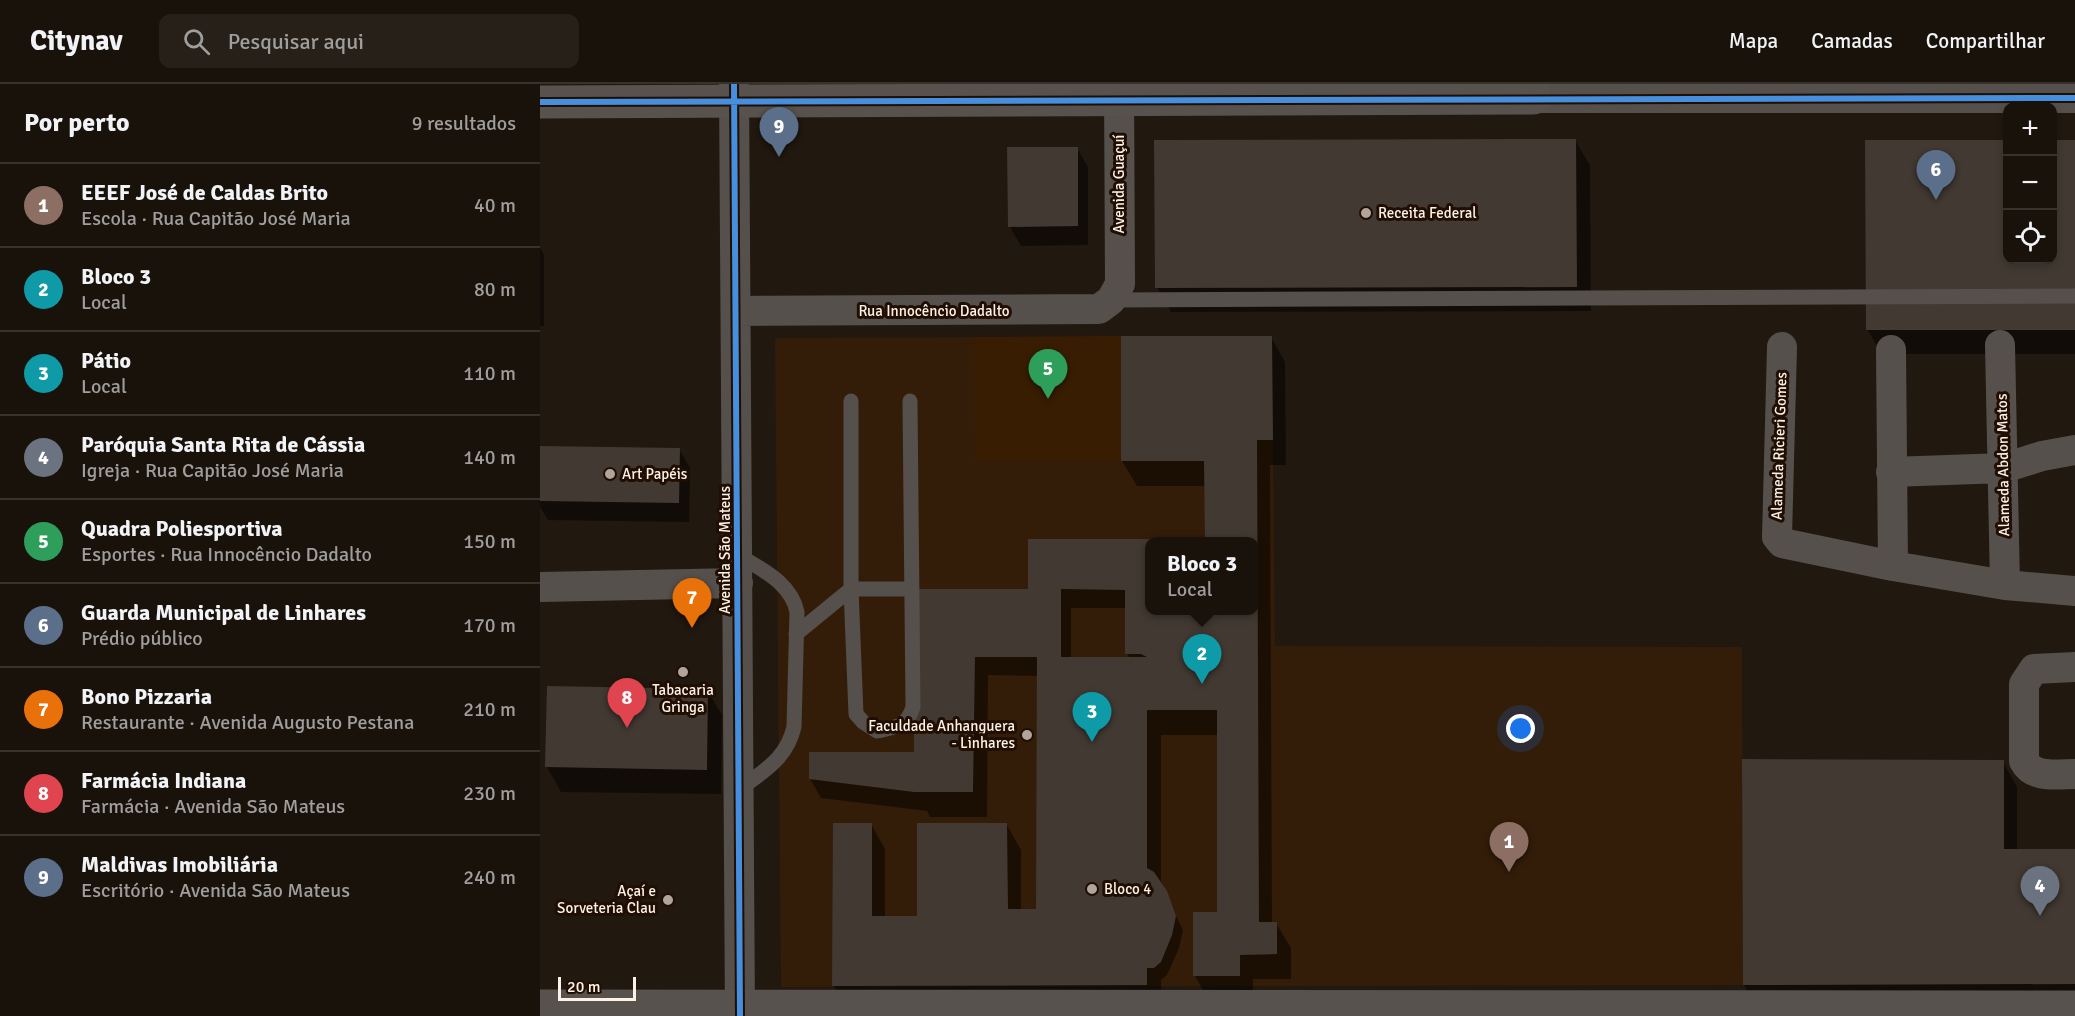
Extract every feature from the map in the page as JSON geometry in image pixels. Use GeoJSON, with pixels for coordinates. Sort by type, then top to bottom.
{"type":"FeatureCollection","features":[{"type":"Feature","properties":{"kind":"main road"},"geometry":{"type":"LineString","coordinates":[[540,102],[734,93],[1533,91]]}},
{"type":"Feature","properties":{"kind":"main road"},"geometry":{"type":"LineString","coordinates":[[540,1006],[740,1011],[1912,1011],[2075,1007]]}},
{"type":"Feature","properties":{"kind":"street"},"geometry":{"type":"LineString","coordinates":[[1533,91],[1890,91],[2075,98]]}},
{"type":"Feature","properties":{"kind":"street","name":"Avenida Guaçuí"},"geometry":{"type":"LineString","coordinates":[[1115,292],[1119,92]]}},
{"type":"Feature","properties":{"kind":"street","name":"Avenida São Mateus"},"geometry":{"type":"LineString","coordinates":[[734,93],[740,1011]]}},
{"type":"Feature","properties":{"kind":"street","name":"Rua Innocêncio Dadalto"},"geometry":{"type":"LineString","coordinates":[[736,311],[1085,310],[1099,309],[1115,292]]}},
{"type":"Feature","properties":{"kind":"street","name":"Alameda Abdon Matos"},"geometry":{"type":"LineString","coordinates":[[2000,345],[2005,585]]}},
{"type":"Feature","properties":{"kind":"street","name":"Alameda Ricieri Gomes"},"geometry":{"type":"LineString","coordinates":[[1782,347],[1777,537],[1782,543],[1893,566]]}},
{"type":"Feature","properties":{"kind":"street"},"geometry":{"type":"LineString","coordinates":[[1891,350],[1893,566],[2005,585],[2075,591]]}},
{"type":"Feature","properties":{"kind":"street"},"geometry":{"type":"LineString","coordinates":[[1891,472],[2004,468],[2042,456],[2075,450]]}},
{"type":"Feature","properties":{"kind":"street"},"geometry":{"type":"LineString","coordinates":[[540,587],[738,583]]}},
{"type":"Feature","properties":{"kind":"street"},"geometry":{"type":"LineString","coordinates":[[2075,666],[2041,666],[2027,675],[2024,684],[2024,761],[2027,767],[2040,774],[2075,774]]}},
{"type":"Feature","properties":{"kind":"lane"},"geometry":{"type":"LineString","coordinates":[[1115,292],[2075,296]]}},
{"type":"Feature","properties":{"kind":"lane"},"geometry":{"type":"LineString","coordinates":[[851,401],[851,589],[856,714],[862,722],[877,730],[903,726],[910,719],[913,707],[910,401]]}},
{"type":"Feature","properties":{"kind":"lane"},"geometry":{"type":"LineString","coordinates":[[737,554],[784,585],[794,599],[796,634],[794,727],[790,742],[783,756],[739,790]]}},
{"type":"Feature","properties":{"kind":"lane"},"geometry":{"type":"LineString","coordinates":[[796,634],[851,589],[912,589]]}},
{"type":"Feature","properties":{"kind":"shaded area"},"geometry":{"type":"Polygon","coordinates":[[[1121,336],[1121,461],[975,461],[974,337],[1121,336]]]}},
{"type":"Feature","properties":{"kind":"shaded area","name":"Faculdade Anhanguera - Linhares"},"geometry":{"type":"Polygon","coordinates":[[[1272,336],[1275,646],[1742,647],[1743,985],[781,987],[775,338],[1272,336]]]}},
{"type":"Feature","properties":{"kind":"building","name":"Receita Federal"},"geometry":{"type":"Polygon","coordinates":[[[1576,139],[1577,287],[1155,288],[1154,140],[1576,139]]]}},
{"type":"Feature","properties":{"kind":"building"},"geometry":{"type":"Polygon","coordinates":[[[1865,140],[2003,140],[2003,264],[2057,264],[2057,140],[2075,140],[2075,330],[1866,330],[1865,140]]]}},
{"type":"Feature","properties":{"kind":"building"},"geometry":{"type":"Polygon","coordinates":[[[1007,147],[1078,147],[1078,226],[1008,227],[1007,147]]]}},
{"type":"Feature","properties":{"kind":"building"},"geometry":{"type":"Polygon","coordinates":[[[1121,336],[1272,336],[1273,440],[1257,440],[1257,537],[1205,537],[1204,461],[1121,461],[1121,336]]]}},
{"type":"Feature","properties":{"kind":"building","name":"Art Papéis"},"geometry":{"type":"Polygon","coordinates":[[[540,446],[680,448],[679,503],[540,501],[540,446]]]}},
{"type":"Feature","properties":{"kind":"building"},"geometry":{"type":"Polygon","coordinates":[[[1028,539],[1145,539],[1145,615],[1258,615],[1259,922],[1277,922],[1277,954],[1240,955],[1240,976],[1193,976],[1193,912],[1217,912],[1217,710],[1147,710],[1147,868],[1154,872],[1167,891],[1176,916],[1172,935],[1161,962],[1154,968],[1147,968],[1147,985],[832,986],[833,823],[872,823],[872,916],[917,916],[917,823],[1007,823],[1008,909],[1036,909],[1037,657],[975,657],[973,792],[914,792],[809,779],[809,752],[914,752],[914,589],[1028,589],[1028,539]],[[1061,589],[1061,657],[1147,657],[1141,654],[1125,654],[1125,590],[1061,589]]]}},
{"type":"Feature","properties":{"kind":"building"},"geometry":{"type":"Polygon","coordinates":[[[547,686],[708,689],[707,770],[545,767],[547,686]]]}},
{"type":"Feature","properties":{"kind":"building"},"geometry":{"type":"Polygon","coordinates":[[[1742,759],[2004,760],[2004,849],[2075,849],[2075,984],[1743,985],[1742,759]]]}},
{"type":"Feature","properties":{"kind":"cycle path"},"geometry":{"type":"LineString","coordinates":[[734,84],[740,1016]]}},
{"type":"Feature","properties":{"kind":"cycle path"},"geometry":{"type":"LineString","coordinates":[[540,102],[2075,98]]}},
{"type":"Feature","properties":{"kind":"place","name":"Maldivas Imobiliária"},"geometry":{"type":"Point","coordinates":[779,157]}},
{"type":"Feature","properties":{"kind":"place","name":"Guarda Municipal de Linhares"},"geometry":{"type":"Point","coordinates":[1936,200]}},
{"type":"Feature","properties":{"kind":"place","name":"Receita Federal"},"geometry":{"type":"Point","coordinates":[1366,213]}},
{"type":"Feature","properties":{"kind":"place","name":"Quadra Poliesportiva"},"geometry":{"type":"Point","coordinates":[1048,399]}},
{"type":"Feature","properties":{"kind":"place","name":"Art Papéis"},"geometry":{"type":"Point","coordinates":[610,474]}},
{"type":"Feature","properties":{"kind":"place","name":"Bono Pizzaria"},"geometry":{"type":"Point","coordinates":[692,628]}},
{"type":"Feature","properties":{"kind":"place","name":"Tabacaria Gringa"},"geometry":{"type":"Point","coordinates":[683,672]}},
{"type":"Feature","properties":{"kind":"place","name":"Bloco 3"},"geometry":{"type":"Point","coordinates":[1202,684]}},
{"type":"Feature","properties":{"kind":"place","name":"Farmácia Indiana"},"geometry":{"type":"Point","coordinates":[627,728]}},
{"type":"Feature","properties":{"kind":"place","name":"Faculdade Anhanguera - Linhares"},"geometry":{"type":"Point","coordinates":[1027,735]}},
{"type":"Feature","properties":{"kind":"place","name":"Pátio"},"geometry":{"type":"Point","coordinates":[1092,742]}},
{"type":"Feature","properties":{"kind":"place","name":"EEEF José de Caldas Brito"},"geometry":{"type":"Point","coordinates":[1509,872]}},
{"type":"Feature","properties":{"kind":"place","name":"Bloco 4"},"geometry":{"type":"Point","coordinates":[1092,889]}},
{"type":"Feature","properties":{"kind":"place","name":"Açaí e Sorveteria Clau"},"geometry":{"type":"Point","coordinates":[668,900]}},
{"type":"Feature","properties":{"kind":"place","name":"Paróquia Santa Rita de Cássia"},"geometry":{"type":"Point","coordinates":[2040,916]}}]}
